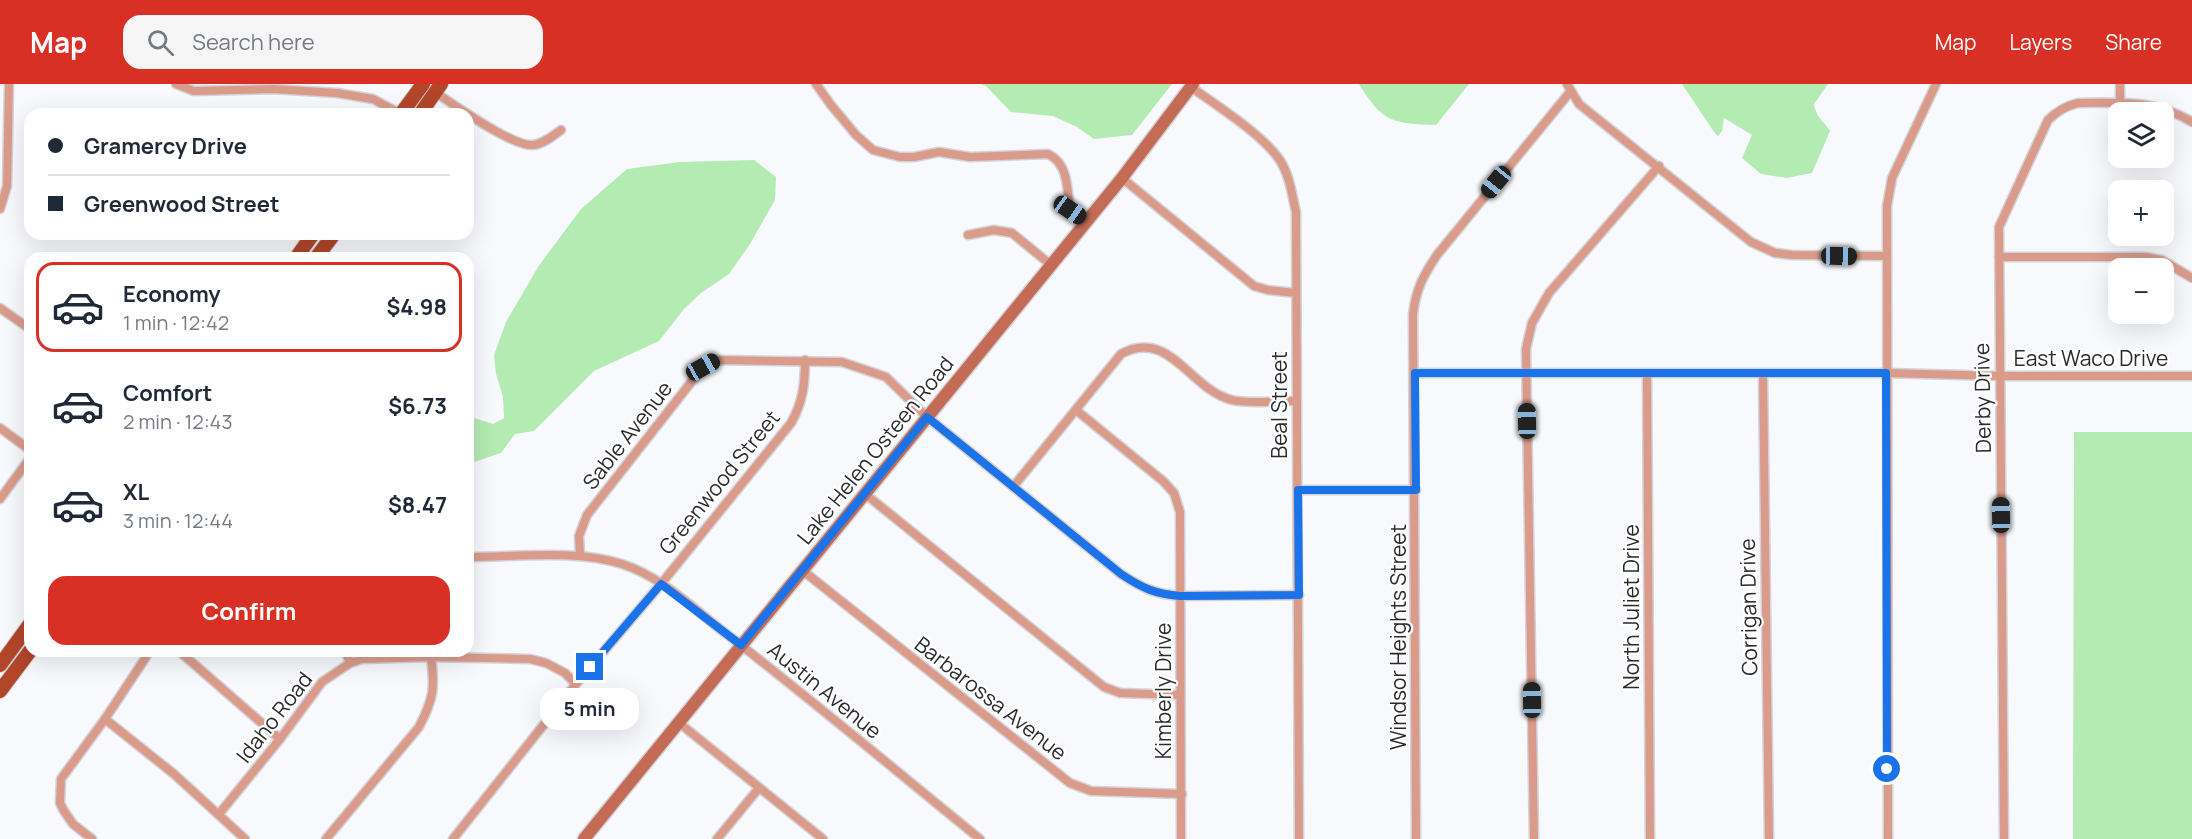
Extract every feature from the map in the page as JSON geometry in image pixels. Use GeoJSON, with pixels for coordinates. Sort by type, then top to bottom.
{"type":"FeatureCollection","features":[{"type":"Feature","properties":{"kind":"main road"},"geometry":{"type":"LineString","coordinates":[[405,108],[423,84]]}},
{"type":"Feature","properties":{"kind":"main road"},"geometry":{"type":"LineString","coordinates":[[424,108],[438,88]]}},
{"type":"Feature","properties":{"kind":"main road"},"geometry":{"type":"LineString","coordinates":[[0,665],[24,632]]}},
{"type":"Feature","properties":{"kind":"main road"},"geometry":{"type":"LineString","coordinates":[[0,691],[26,657]]}},
{"type":"Feature","properties":{"kind":"street"},"geometry":{"type":"LineString","coordinates":[[0,209],[7,186],[9,84]]}},
{"type":"Feature","properties":{"kind":"street"},"geometry":{"type":"LineString","coordinates":[[176,84],[194,91],[273,89],[337,93],[373,99],[390,108]]}},
{"type":"Feature","properties":{"kind":"street"},"geometry":{"type":"LineString","coordinates":[[816,84],[856,135],[873,150],[900,157],[939,152],[970,157],[1048,154],[1057,158],[1065,174],[1070,210],[1086,222]]}},
{"type":"Feature","properties":{"kind":"street"},"geometry":{"type":"LineString","coordinates":[[1888,839],[1885,256],[1887,206],[1893,178],[1936,84]]}},
{"type":"Feature","properties":{"kind":"street"},"geometry":{"type":"LineString","coordinates":[[2120,84],[2120,102]]}},
{"type":"Feature","properties":{"kind":"street","name":"Lake Helen Osteen Road"},"geometry":{"type":"LineString","coordinates":[[584,839],[1122,178],[1192,85]]}},
{"type":"Feature","properties":{"kind":"street","name":"Beal Street"},"geometry":{"type":"LineString","coordinates":[[1192,85],[1265,143],[1281,162],[1290,183],[1296,212],[1299,839]]}},
{"type":"Feature","properties":{"kind":"street"},"geometry":{"type":"LineString","coordinates":[[438,88],[465,108]]}},
{"type":"Feature","properties":{"kind":"street"},"geometry":{"type":"LineString","coordinates":[[1569,88],[1579,104],[1751,242],[1775,253],[1885,256]]}},
{"type":"Feature","properties":{"kind":"street","name":"Windsor Heights Street"},"geometry":{"type":"LineString","coordinates":[[1416,839],[1416,490],[1413,315],[1415,296],[1421,280],[1437,255],[1569,88]]}},
{"type":"Feature","properties":{"kind":"street","name":"Derby Drive"},"geometry":{"type":"LineString","coordinates":[[2004,839],[1999,227],[2048,120],[2067,105],[2108,103]]}},
{"type":"Feature","properties":{"kind":"street","name":"Derby Drive"},"geometry":{"type":"LineString","coordinates":[[2174,111],[2192,122]]}},
{"type":"Feature","properties":{"kind":"street"},"geometry":{"type":"LineString","coordinates":[[474,115],[497,132],[525,146],[536,145],[561,130]]}},
{"type":"Feature","properties":{"kind":"street"},"geometry":{"type":"LineString","coordinates":[[1534,839],[1526,349],[1533,323],[1550,293],[1659,166]]}},
{"type":"Feature","properties":{"kind":"street"},"geometry":{"type":"LineString","coordinates":[[1122,178],[1254,286],[1296,293]]}},
{"type":"Feature","properties":{"kind":"street"},"geometry":{"type":"LineString","coordinates":[[968,235],[994,230],[1012,233],[1051,265]]}},
{"type":"Feature","properties":{"kind":"street"},"geometry":{"type":"LineString","coordinates":[[1999,257],[2145,257],[2162,260],[2192,278]]}},
{"type":"Feature","properties":{"kind":"street"},"geometry":{"type":"LineString","coordinates":[[0,308],[24,325]]}},
{"type":"Feature","properties":{"kind":"street"},"geometry":{"type":"LineString","coordinates":[[1013,487],[1121,354],[1131,349],[1152,347],[1167,354],[1212,392],[1233,400],[1296,400]]}},
{"type":"Feature","properties":{"kind":"street","name":"Sable Avenue"},"geometry":{"type":"LineString","coordinates":[[580,556],[579,536],[587,515],[703,367],[717,360],[842,362],[886,377],[927,417],[1121,574],[1141,587],[1161,594],[1180,596],[1299,595]]}},
{"type":"Feature","properties":{"kind":"street","name":"Greenwood Street"},"geometry":{"type":"LineString","coordinates":[[453,839],[576,684],[661,584],[791,423],[798,411],[805,386],[805,360]]}},
{"type":"Feature","properties":{"kind":"street","name":"East Waco Drive"},"geometry":{"type":"LineString","coordinates":[[1415,373],[1886,373],[2000,376],[2192,376]]}},
{"type":"Feature","properties":{"kind":"street","name":"North Juliet Drive"},"geometry":{"type":"LineString","coordinates":[[1647,374],[1650,839]]}},
{"type":"Feature","properties":{"kind":"street","name":"Corrigan Drive"},"geometry":{"type":"LineString","coordinates":[[1763,374],[1769,839]]}},
{"type":"Feature","properties":{"kind":"street","name":"Kimberly Drive"},"geometry":{"type":"LineString","coordinates":[[1076,410],[1163,481],[1174,493],[1180,512],[1181,839]]}},
{"type":"Feature","properties":{"kind":"street"},"geometry":{"type":"LineString","coordinates":[[0,428],[24,446]]}},
{"type":"Feature","properties":{"kind":"street"},"geometry":{"type":"LineString","coordinates":[[0,499],[24,466]]}},
{"type":"Feature","properties":{"kind":"street"},"geometry":{"type":"LineString","coordinates":[[1298,490],[1416,490]]}},
{"type":"Feature","properties":{"kind":"street"},"geometry":{"type":"LineString","coordinates":[[864,493],[1104,687],[1120,693],[1180,695]]}},
{"type":"Feature","properties":{"kind":"street","name":"Austin Avenue"},"geometry":{"type":"LineString","coordinates":[[474,557],[594,557],[623,564],[661,584],[741,645],[980,839]]}},
{"type":"Feature","properties":{"kind":"street","name":"Barbarossa Avenue"},"geometry":{"type":"LineString","coordinates":[[802,570],[1070,783],[1091,791],[1182,794]]}},
{"type":"Feature","properties":{"kind":"street"},"geometry":{"type":"LineString","coordinates":[[92,839],[73,824],[60,803],[61,779],[146,657]]}},
{"type":"Feature","properties":{"kind":"street"},"geometry":{"type":"LineString","coordinates":[[186,657],[280,739]]}},
{"type":"Feature","properties":{"kind":"street"},"geometry":{"type":"LineString","coordinates":[[348,657],[350,663]]}},
{"type":"Feature","properties":{"kind":"street"},"geometry":{"type":"LineString","coordinates":[[326,839],[419,727],[428,710],[435,685],[431,657]]}},
{"type":"Feature","properties":{"kind":"street","name":"Idaho Road"},"geometry":{"type":"LineString","coordinates":[[219,814],[280,739],[322,682],[350,663],[363,659],[431,657],[530,659],[546,663],[565,673],[576,684]]}},
{"type":"Feature","properties":{"kind":"street"},"geometry":{"type":"LineString","coordinates":[[105,719],[219,814],[245,839]]}},
{"type":"Feature","properties":{"kind":"street"},"geometry":{"type":"LineString","coordinates":[[678,722],[823,839]]}},
{"type":"Feature","properties":{"kind":"street"},"geometry":{"type":"LineString","coordinates":[[717,839],[759,788]]}},
{"type":"Feature","properties":{"kind":"green space"},"geometry":{"type":"Polygon","coordinates":[[[981,84],[1172,84],[1132,135],[1094,139],[1077,127],[1053,116],[1011,112],[986,86],[981,84]]]}},
{"type":"Feature","properties":{"kind":"green space"},"geometry":{"type":"Polygon","coordinates":[[[1359,84],[1469,84],[1436,125],[1409,124],[1390,118],[1375,106],[1359,84]]]}},
{"type":"Feature","properties":{"kind":"green space"},"geometry":{"type":"Polygon","coordinates":[[[1682,84],[1828,84],[1814,104],[1819,116],[1830,131],[1812,173],[1787,178],[1761,174],[1742,158],[1752,135],[1724,118],[1722,131],[1718,136],[1682,84]]]}},
{"type":"Feature","properties":{"kind":"green space"},"geometry":{"type":"Polygon","coordinates":[[[754,160],[776,177],[775,200],[750,244],[729,274],[701,293],[684,309],[659,341],[594,371],[534,431],[515,434],[501,453],[474,462],[474,418],[493,424],[504,418],[503,397],[496,374],[494,355],[506,322],[538,267],[581,209],[627,169],[680,162],[754,160]]]}},
{"type":"Feature","properties":{"kind":"green space"},"geometry":{"type":"Polygon","coordinates":[[[2074,432],[2192,432],[2192,839],[2073,839],[2074,432]]]}},
{"type":"Feature","properties":{"kind":"route"},"geometry":{"type":"LineString","coordinates":[[590,667],[661,584],[741,645],[927,417],[1121,574],[1141,587],[1161,594],[1180,596],[1299,595],[1298,490],[1416,490],[1415,373],[1886,373],[1887,769]]}}]}
